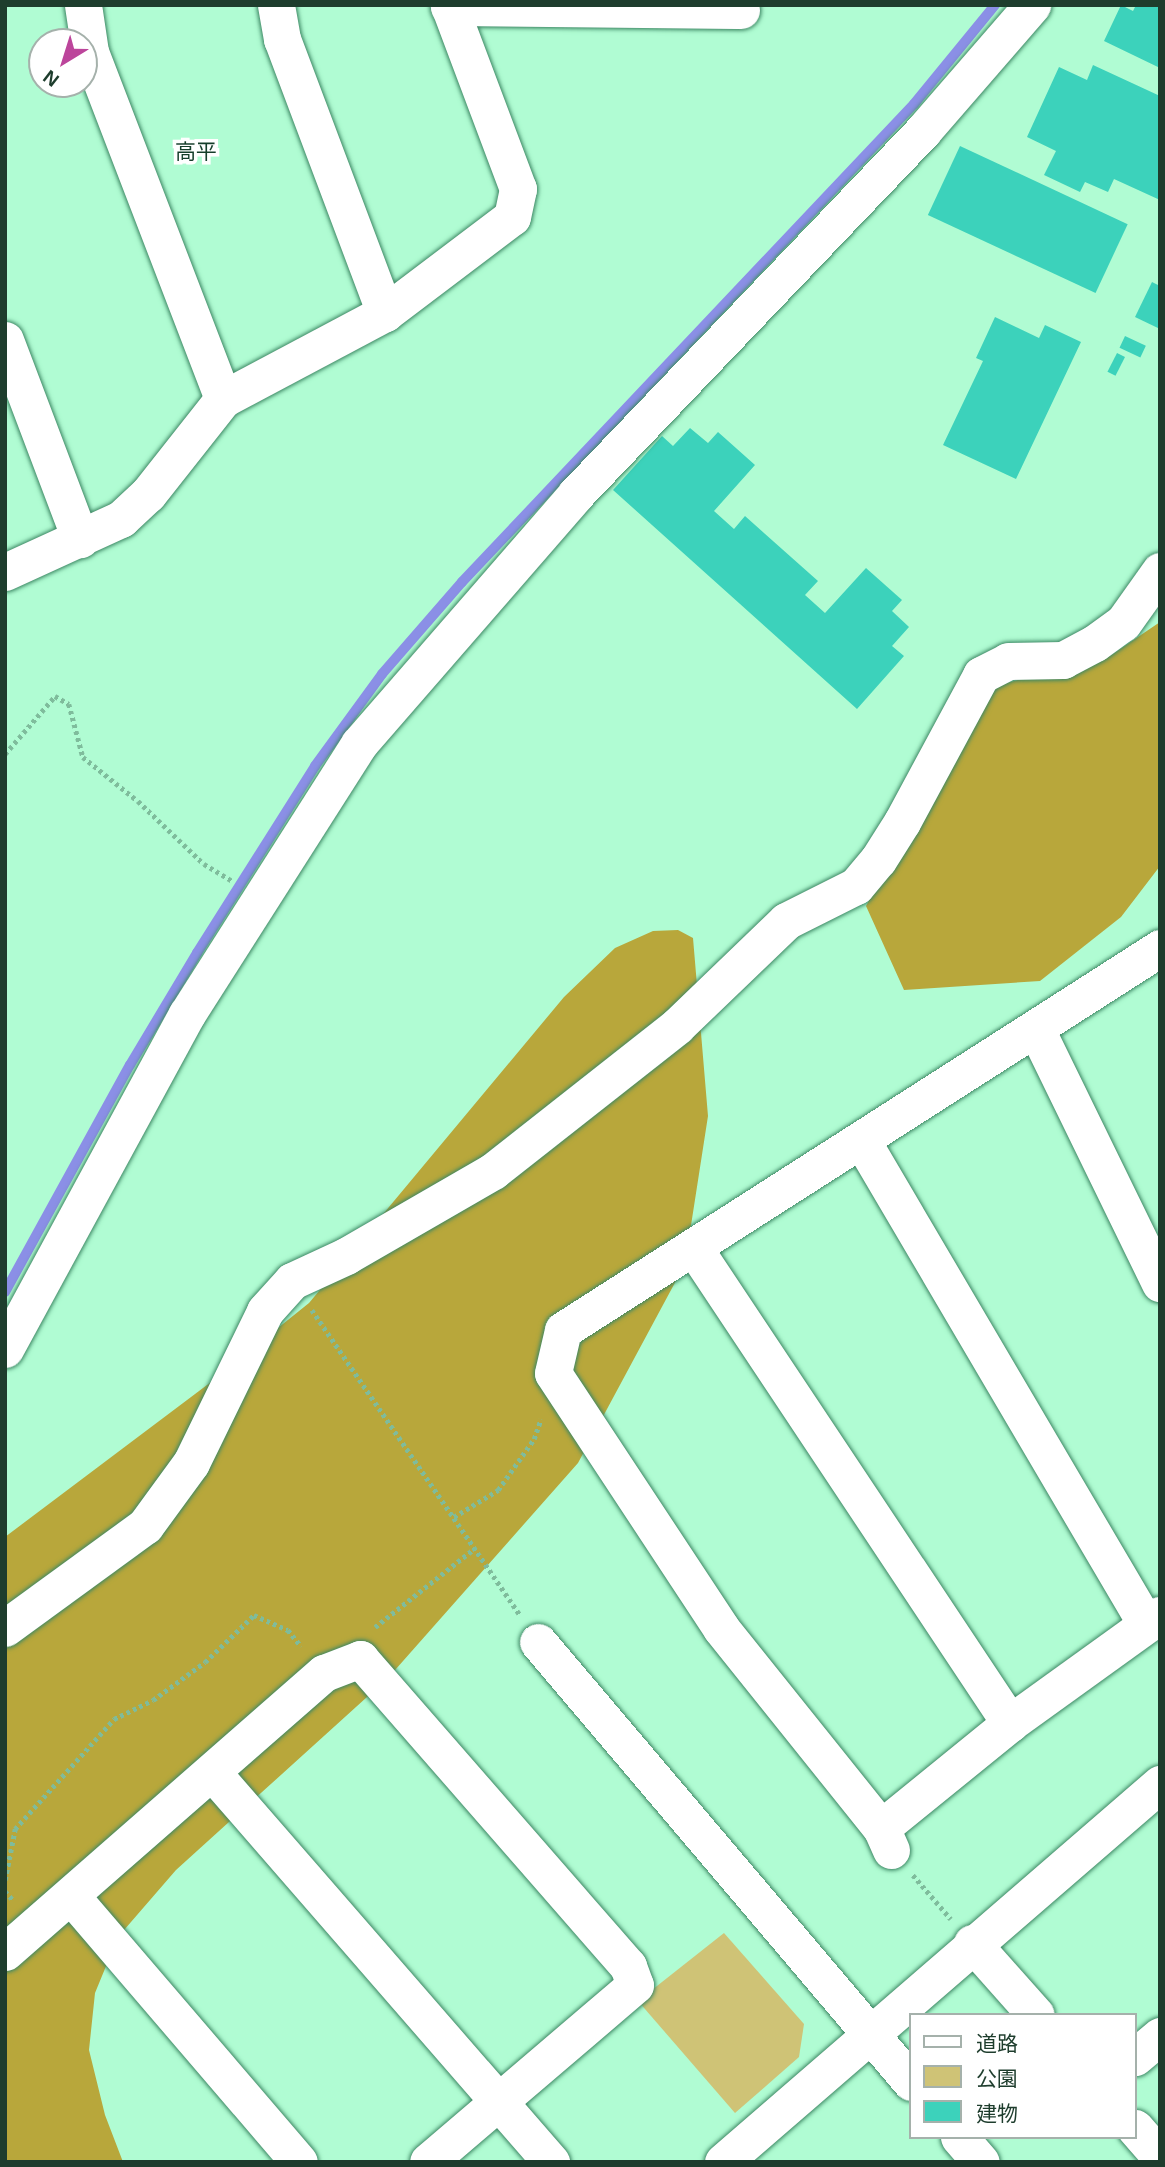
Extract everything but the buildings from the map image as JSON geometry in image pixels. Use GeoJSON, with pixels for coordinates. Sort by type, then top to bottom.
{"type":"FeatureCollection","features":[{"type":"Feature","properties":{"kind":"street"},"geometry":{"type":"LineString","coordinates":[[83,5],[90,52],[223,399]]}},
{"type":"Feature","properties":{"kind":"street"},"geometry":{"type":"LineString","coordinates":[[275,5],[282,39],[385,313]]}},
{"type":"Feature","properties":{"kind":"street"},"geometry":{"type":"LineString","coordinates":[[5,1349],[187,1014],[359,744],[398,695],[576,494],[923,131],[1032,5]]}},
{"type":"Feature","properties":{"kind":"street"},"geometry":{"type":"LineString","coordinates":[[5,572],[121,519],[148,494],[223,399],[385,313],[512,217],[518,189],[449,6],[741,10]]}},
{"type":"Feature","properties":{"kind":"street"},"geometry":{"type":"LineString","coordinates":[[5,340],[80,539]]}},
{"type":"Feature","properties":{"kind":"street"},"geometry":{"type":"LineString","coordinates":[[5,1628],[145,1526],[191,1464],[265,1311],[292,1281],[346,1256],[493,1171],[677,1026],[786,921],[856,886],[878,860],[902,822],[981,675],[1008,661],[1063,660],[1095,643],[1124,623],[1160,571]]}},
{"type":"Feature","properties":{"kind":"street"},"geometry":{"type":"LineString","coordinates":[[862,1141],[1153,1619],[1010,1723],[886,1839],[721,1628],[553,1373],[563,1330],[1160,948]]}},
{"type":"Feature","properties":{"kind":"street"},"geometry":{"type":"LineString","coordinates":[[1036,1029],[1160,1283]]}},
{"type":"Feature","properties":{"kind":"street"},"geometry":{"type":"LineString","coordinates":[[694,1248],[1010,1723]]}},
{"type":"Feature","properties":{"kind":"street"},"geometry":{"type":"LineString","coordinates":[[538,1642],[909,2080]]}},
{"type":"Feature","properties":{"kind":"street"},"geometry":{"type":"LineString","coordinates":[[5,1952],[324,1673],[360,1659],[628,1966],[635,1985],[428,2162]]}},
{"type":"Feature","properties":{"kind":"street"},"geometry":{"type":"LineString","coordinates":[[212,1772],[551,2162]]}},
{"type":"Feature","properties":{"kind":"street"},"geometry":{"type":"LineString","coordinates":[[723,2162],[972,1943],[1160,1784]]}},
{"type":"Feature","properties":{"kind":"street"},"geometry":{"type":"LineString","coordinates":[[71,1896],[299,2162]]}},
{"type":"Feature","properties":{"kind":"street"},"geometry":{"type":"LineString","coordinates":[[972,1943],[1034,2013]]}},
{"type":"Feature","properties":{"kind":"street"},"geometry":{"type":"LineString","coordinates":[[1137,2055],[1160,2036]]}},
{"type":"Feature","properties":{"kind":"street"},"geometry":{"type":"LineString","coordinates":[[1137,2130],[1160,2157]]}},
{"type":"Feature","properties":{"kind":"street"},"geometry":{"type":"LineString","coordinates":[[961,2139],[981,2162]]}},
{"type":"Feature","properties":{"kind":"path"},"geometry":{"type":"LineString","coordinates":[[5,754],[55,696],[69,704],[83,757],[138,801],[204,864],[259,899]]}},
{"type":"Feature","properties":{"kind":"path"},"geometry":{"type":"LineString","coordinates":[[292,1281],[538,1642]]}},
{"type":"Feature","properties":{"kind":"path"},"geometry":{"type":"LineString","coordinates":[[454,1517],[498,1490],[534,1439],[553,1373]]}},
{"type":"Feature","properties":{"kind":"path"},"geometry":{"type":"LineString","coordinates":[[360,1659],[370,1631],[475,1548]]}},
{"type":"Feature","properties":{"kind":"path"},"geometry":{"type":"LineString","coordinates":[[5,1880],[15,1829],[114,1719],[153,1700],[205,1662],[254,1615],[288,1630],[324,1673]]}},
{"type":"Feature","properties":{"kind":"path"},"geometry":{"type":"LineString","coordinates":[[886,1839],[972,1943]]}},
{"type":"Feature","properties":{"kind":"green space"},"geometry":{"type":"Polygon","coordinates":[[[724,1933],[804,2024],[799,2057],[735,2113],[638,2001],[724,1933]]]}},
{"type":"Feature","properties":{"kind":"shaded area"},"geometry":{"type":"Polygon","coordinates":[[[1160,622],[1160,866],[1121,917],[1040,981],[904,990],[866,906],[980,690],[1110,656],[1160,622]]]}},
{"type":"Feature","properties":{"kind":"shaded area"},"geometry":{"type":"Polygon","coordinates":[[[678,930],[693,938],[708,1116],[685,1264],[578,1463],[388,1678],[176,1870],[118,1937],[95,1993],[89,2050],[105,2115],[123,2162],[5,2162],[5,1537],[207,1385],[309,1303],[564,997],[615,948],[653,931],[678,930]]]}},
{"type":"Feature","properties":{"kind":"waterway"},"geometry":{"type":"LineString","coordinates":[[5,1292],[130,1065],[197,953],[315,766],[382,674],[462,582],[914,104],[995,5]]}},
{"type":"Feature","properties":{"kind":"district","name":"高平"},"geometry":{"type":"Point","coordinates":[196,152]}}]}
